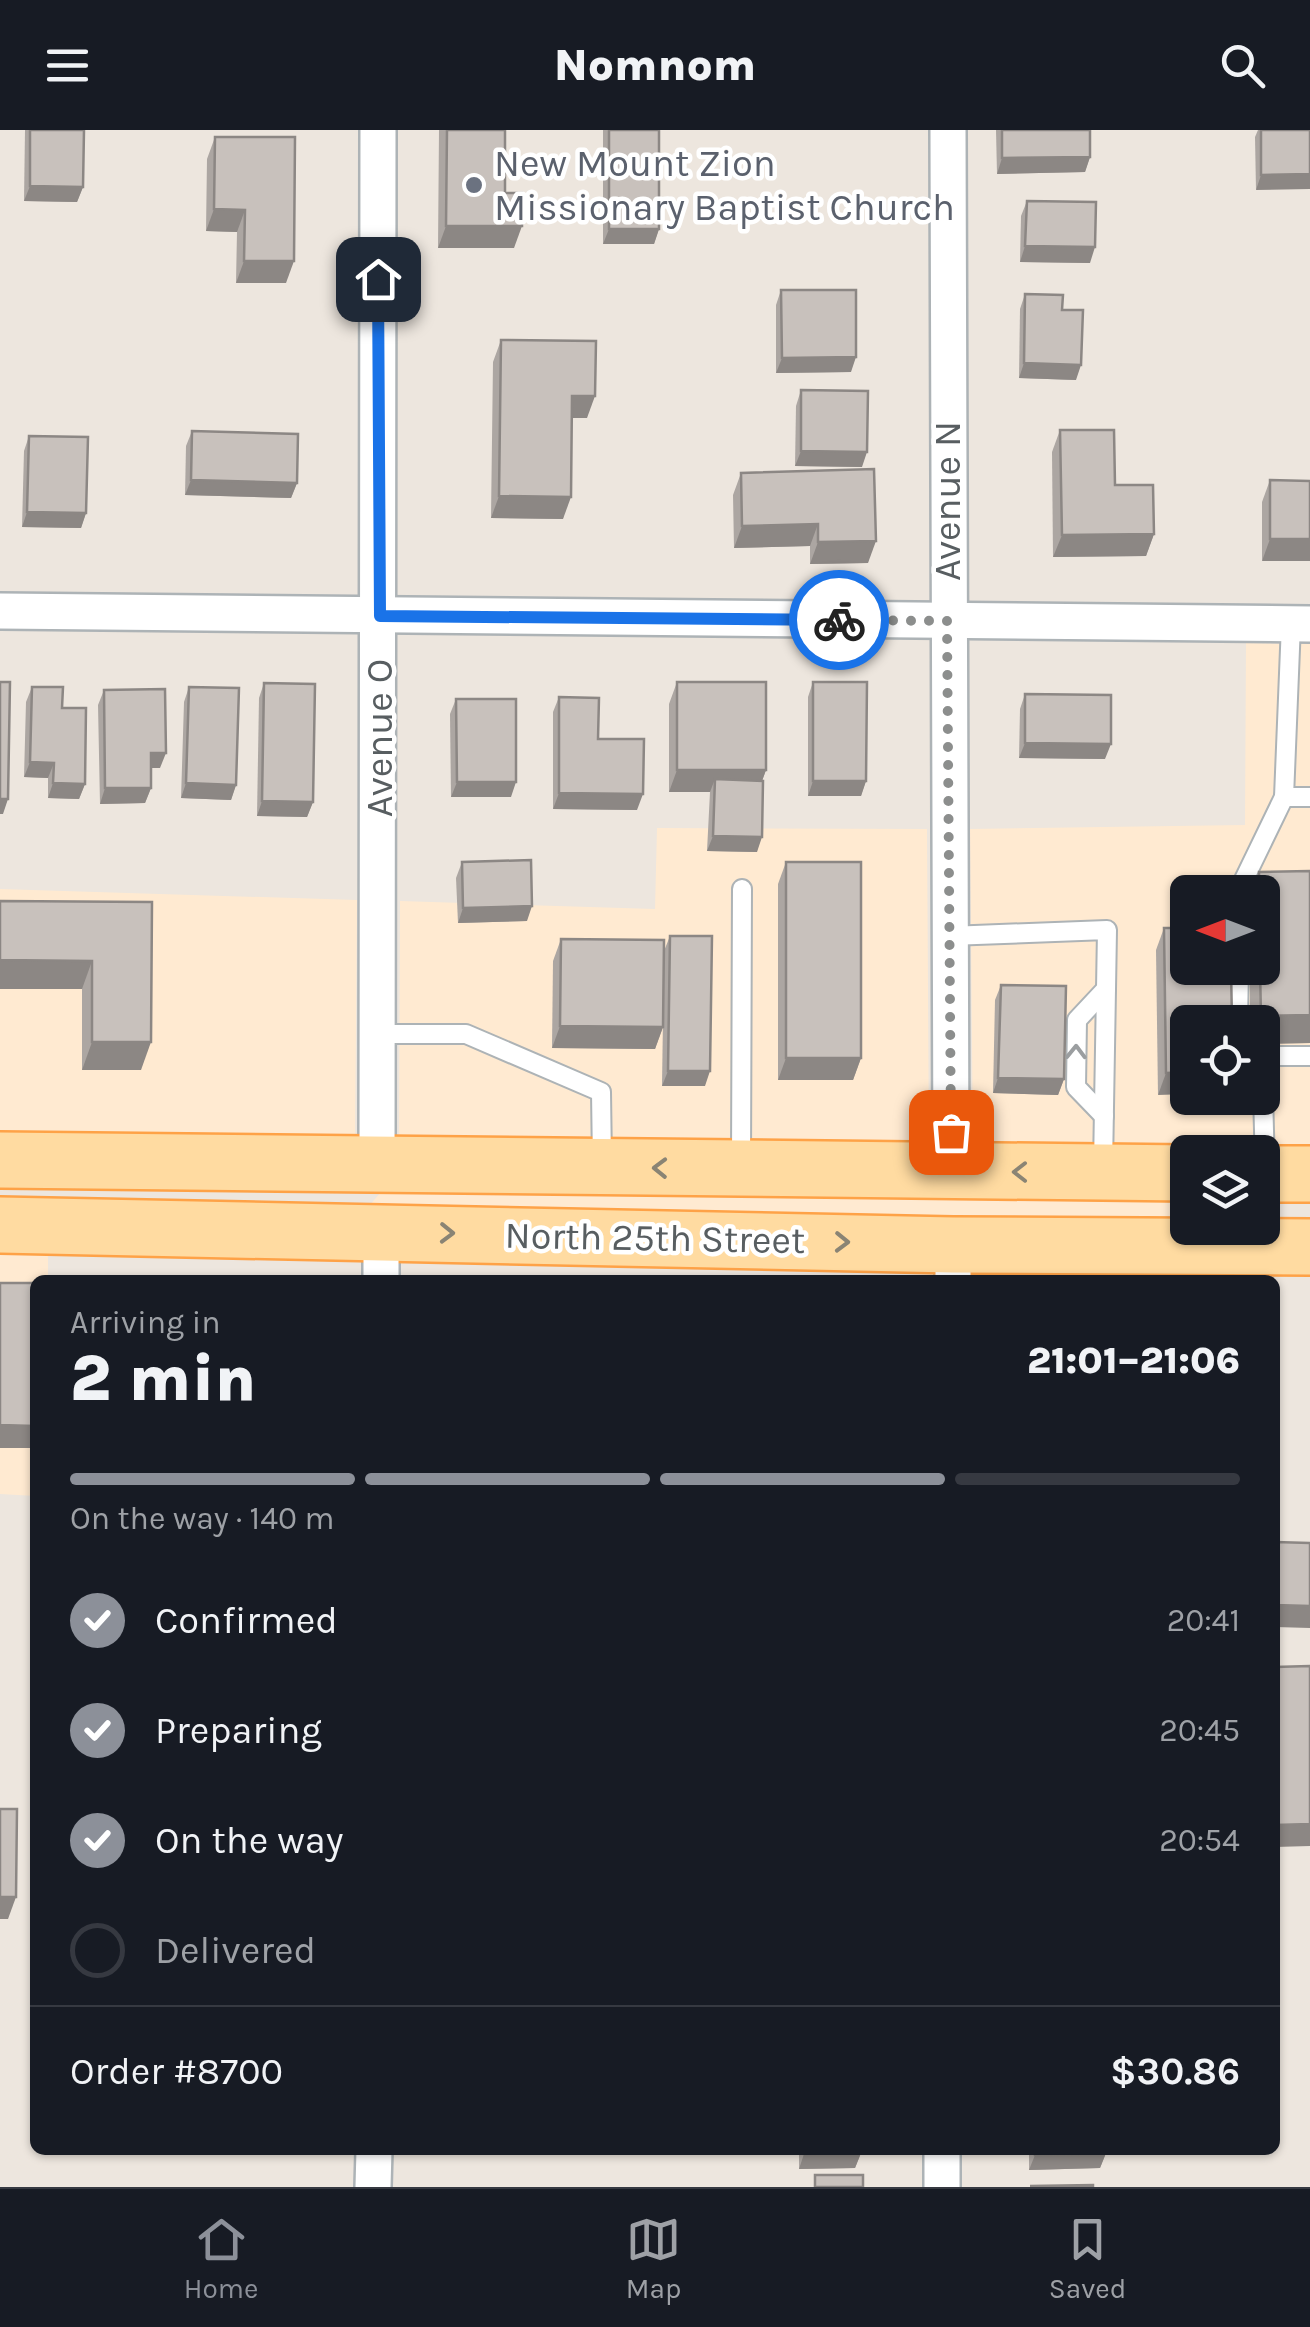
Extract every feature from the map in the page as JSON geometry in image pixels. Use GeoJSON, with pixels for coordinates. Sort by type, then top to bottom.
{"type":"FeatureCollection","features":[{"type":"Feature","properties":{"kind":"main road","name":"North 25th Street"},"geometry":{"type":"LineString","coordinates":[[0,1160],[1170,1173]]}},
{"type":"Feature","properties":{"kind":"main road"},"geometry":{"type":"LineString","coordinates":[[0,1195],[316,1198],[352,1194],[377,1165]]}},
{"type":"Feature","properties":{"kind":"main road","name":"North 25th Street"},"geometry":{"type":"LineString","coordinates":[[0,1224],[381,1256],[953,1262],[1310,1247]]}},
{"type":"Feature","properties":{"kind":"street","name":"Avenue O"},"geometry":{"type":"LineString","coordinates":[[377,1165],[378,130]]}},
{"type":"Feature","properties":{"kind":"street","name":"Avenue N"},"geometry":{"type":"LineString","coordinates":[[948,130],[951,1171]]}},
{"type":"Feature","properties":{"kind":"street"},"geometry":{"type":"LineString","coordinates":[[0,610],[1301,624]]}},
{"type":"Feature","properties":{"kind":"street"},"geometry":{"type":"LineString","coordinates":[[373,2187],[374,2155]]}},
{"type":"Feature","properties":{"kind":"street"},"geometry":{"type":"LineString","coordinates":[[942,2155],[942,2187]]}},
{"type":"Feature","properties":{"kind":"lane"},"geometry":{"type":"LineString","coordinates":[[1246,875],[1284,797],[1301,624]]}},
{"type":"Feature","properties":{"kind":"lane"},"geometry":{"type":"LineString","coordinates":[[1284,797],[1310,797]]}},
{"type":"Feature","properties":{"kind":"lane"},"geometry":{"type":"LineString","coordinates":[[741,1169],[742,889]]}},
{"type":"Feature","properties":{"kind":"lane"},"geometry":{"type":"LineString","coordinates":[[949,936],[1107,930],[1103,1172]]}},
{"type":"Feature","properties":{"kind":"lane"},"geometry":{"type":"LineString","coordinates":[[1104,1116],[1076,1087],[1076,1020],[1106,989]]}},
{"type":"Feature","properties":{"kind":"lane"},"geometry":{"type":"LineString","coordinates":[[378,1034],[466,1034],[600,1092],[602,1168]]}},
{"type":"Feature","properties":{"kind":"lane"},"geometry":{"type":"LineString","coordinates":[[1280,1056],[1310,1056]]}},
{"type":"Feature","properties":{"kind":"shaded area"},"geometry":{"type":"Polygon","coordinates":[[[1246,643],[1310,644],[1310,1155],[1280,1155],[1280,1135],[1170,1135],[1170,1154],[973,1152],[970,829],[1245,825],[1246,643]]]}},
{"type":"Feature","properties":{"kind":"shaded area"},"geometry":{"type":"Polygon","coordinates":[[[657,828],[927,829],[929,1151],[399,1146],[400,901],[655,909],[657,828]]]}},
{"type":"Feature","properties":{"kind":"shaded area"},"geometry":{"type":"Polygon","coordinates":[[[0,889],[357,900],[355,1145],[0,1140],[0,889]]]}},
{"type":"Feature","properties":{"kind":"shaded area"},"geometry":{"type":"Polygon","coordinates":[[[387,1185],[1170,1192],[1170,1227],[369,1206],[387,1185]]]}},
{"type":"Feature","properties":{"kind":"shaded area"},"geometry":{"type":"Polygon","coordinates":[[[0,1244],[48,1245],[48,1275],[30,1275],[30,1496],[0,1494],[0,1244]]]}},
{"type":"Feature","properties":{"kind":"building"},"geometry":{"type":"Polygon","coordinates":[[[30,130],[84,130],[83,187],[30,186],[30,130]]]}},
{"type":"Feature","properties":{"kind":"building","name":"New Mount Zion Missionary Baptist Church"},"geometry":{"type":"Polygon","coordinates":[[[447,130],[505,130],[505,193],[522,193],[522,226],[446,226],[447,130]]]}},
{"type":"Feature","properties":{"kind":"building"},"geometry":{"type":"Polygon","coordinates":[[[609,130],[659,130],[659,229],[609,229],[609,130]]]}},
{"type":"Feature","properties":{"kind":"building"},"geometry":{"type":"Polygon","coordinates":[[[1002,130],[1090,130],[1090,157],[1002,158],[1002,130]]]}},
{"type":"Feature","properties":{"kind":"building"},"geometry":{"type":"Polygon","coordinates":[[[1261,130],[1310,130],[1310,174],[1261,175],[1261,130]]]}},
{"type":"Feature","properties":{"kind":"building"},"geometry":{"type":"Polygon","coordinates":[[[215,137],[295,137],[294,261],[244,261],[245,210],[214,209],[215,137]]]}},
{"type":"Feature","properties":{"kind":"building"},"geometry":{"type":"Polygon","coordinates":[[[1027,201],[1096,202],[1095,247],[1025,246],[1027,201]]]}},
{"type":"Feature","properties":{"kind":"building"},"geometry":{"type":"Polygon","coordinates":[[[781,290],[856,290],[856,357],[782,358],[781,290]]]}},
{"type":"Feature","properties":{"kind":"building"},"geometry":{"type":"Polygon","coordinates":[[[1025,294],[1063,295],[1062,310],[1083,310],[1081,365],[1024,363],[1025,294]]]}},
{"type":"Feature","properties":{"kind":"building"},"geometry":{"type":"Polygon","coordinates":[[[501,340],[596,341],[595,396],[572,396],[571,497],[499,496],[501,340]]]}},
{"type":"Feature","properties":{"kind":"building"},"geometry":{"type":"Polygon","coordinates":[[[801,390],[868,391],[867,452],[801,451],[801,390]]]}},
{"type":"Feature","properties":{"kind":"building"},"geometry":{"type":"Polygon","coordinates":[[[1060,430],[1114,430],[1115,485],[1153,485],[1154,534],[1062,535],[1060,430]]]}},
{"type":"Feature","properties":{"kind":"building"},"geometry":{"type":"Polygon","coordinates":[[[192,431],[298,434],[297,483],[191,480],[192,431]]]}},
{"type":"Feature","properties":{"kind":"building"},"geometry":{"type":"Polygon","coordinates":[[[29,436],[88,437],[86,513],[27,512],[29,436]]]}},
{"type":"Feature","properties":{"kind":"building"},"geometry":{"type":"Polygon","coordinates":[[[874,469],[876,541],[818,542],[818,524],[742,526],[741,473],[874,469]]]}},
{"type":"Feature","properties":{"kind":"building"},"geometry":{"type":"Polygon","coordinates":[[[1270,480],[1310,481],[1310,539],[1270,539],[1270,480]]]}},
{"type":"Feature","properties":{"kind":"building"},"geometry":{"type":"Polygon","coordinates":[[[0,682],[10,682],[8,799],[0,799],[0,682]]]}},
{"type":"Feature","properties":{"kind":"building"},"geometry":{"type":"Polygon","coordinates":[[[677,682],[766,682],[766,770],[677,770],[677,682]]]}},
{"type":"Feature","properties":{"kind":"building"},"geometry":{"type":"Polygon","coordinates":[[[813,682],[867,682],[866,781],[813,781],[813,682]]]}},
{"type":"Feature","properties":{"kind":"building"},"geometry":{"type":"Polygon","coordinates":[[[264,683],[315,684],[313,802],[262,801],[264,683]]]}},
{"type":"Feature","properties":{"kind":"building"},"geometry":{"type":"Polygon","coordinates":[[[32,687],[63,687],[62,708],[86,708],[85,784],[53,783],[54,763],[30,762],[32,687]]]}},
{"type":"Feature","properties":{"kind":"building"},"geometry":{"type":"Polygon","coordinates":[[[189,687],[239,688],[236,785],[186,783],[189,687]]]}},
{"type":"Feature","properties":{"kind":"building"},"geometry":{"type":"Polygon","coordinates":[[[165,689],[166,753],[151,753],[151,788],[105,788],[104,690],[165,689]]]}},
{"type":"Feature","properties":{"kind":"building"},"geometry":{"type":"Polygon","coordinates":[[[1025,694],[1111,695],[1111,744],[1025,743],[1025,694]]]}},
{"type":"Feature","properties":{"kind":"building"},"geometry":{"type":"Polygon","coordinates":[[[559,697],[599,698],[598,739],[644,739],[643,794],[559,793],[559,697]]]}},
{"type":"Feature","properties":{"kind":"building"},"geometry":{"type":"Polygon","coordinates":[[[456,699],[516,699],[516,782],[457,782],[456,699]]]}},
{"type":"Feature","properties":{"kind":"building"},"geometry":{"type":"Polygon","coordinates":[[[715,779],[763,781],[762,837],[713,836],[715,779]]]}},
{"type":"Feature","properties":{"kind":"building"},"geometry":{"type":"Polygon","coordinates":[[[531,860],[532,906],[463,908],[462,862],[531,860]]]}},
{"type":"Feature","properties":{"kind":"building"},"geometry":{"type":"Polygon","coordinates":[[[786,862],[861,862],[861,1058],[786,1058],[786,862]]]}},
{"type":"Feature","properties":{"kind":"building"},"geometry":{"type":"Polygon","coordinates":[[[1310,871],[1310,1015],[1280,1016],[1280,1005],[1261,1005],[1260,985],[1280,985],[1280,875],[1259,872],[1310,871]]]}},
{"type":"Feature","properties":{"kind":"building"},"geometry":{"type":"Polygon","coordinates":[[[0,901],[152,902],[151,1042],[92,1042],[92,961],[0,960],[0,901]]]}},
{"type":"Feature","properties":{"kind":"building"},"geometry":{"type":"Polygon","coordinates":[[[1164,928],[1170,928],[1170,985],[1231,985],[1232,1005],[1170,1005],[1170,1073],[1166,1073],[1164,928]]]}},
{"type":"Feature","properties":{"kind":"building"},"geometry":{"type":"Polygon","coordinates":[[[670,936],[712,936],[710,1071],[668,1071],[670,936]]]}},
{"type":"Feature","properties":{"kind":"building"},"geometry":{"type":"Polygon","coordinates":[[[561,939],[664,940],[663,1027],[560,1026],[561,939]]]}},
{"type":"Feature","properties":{"kind":"building"},"geometry":{"type":"Polygon","coordinates":[[[1001,985],[1066,986],[1064,1079],[998,1078],[1001,985]]]}},
{"type":"Feature","properties":{"kind":"building"},"geometry":{"type":"Polygon","coordinates":[[[0,1283],[30,1283],[30,1426],[0,1425],[0,1283]]]}},
{"type":"Feature","properties":{"kind":"building"},"geometry":{"type":"Polygon","coordinates":[[[1280,1542],[1310,1543],[1310,1606],[1280,1605],[1280,1542]]]}},
{"type":"Feature","properties":{"kind":"building"},"geometry":{"type":"Polygon","coordinates":[[[1310,1666],[1310,1824],[1280,1825],[1280,1667],[1310,1666]]]}},
{"type":"Feature","properties":{"kind":"building"},"geometry":{"type":"Polygon","coordinates":[[[0,1809],[17,1809],[16,1897],[0,1897],[0,1809]]]}},
{"type":"Feature","properties":{"kind":"building"},"geometry":{"type":"Polygon","coordinates":[[[815,2175],[863,2175],[863,2187],[815,2187],[815,2175]]]}},
{"type":"Feature","properties":{"kind":"building"},"geometry":{"type":"Polygon","coordinates":[[[1093,2185],[1093,2187],[1030,2186],[1093,2185]]]}},
{"type":"Feature","properties":{"kind":"way so far"},"geometry":{"type":"LineString","coordinates":[[839,620],[947,621],[951,1132]]}},
{"type":"Feature","properties":{"kind":"place","name":"New Mount Zion Missionary Baptist Church"},"geometry":{"type":"Point","coordinates":[474,185]}},
{"type":"Feature","properties":{"kind":"route"},"geometry":{"type":"LineString","coordinates":[[378,279],[380,616],[839,620]]}}]}
